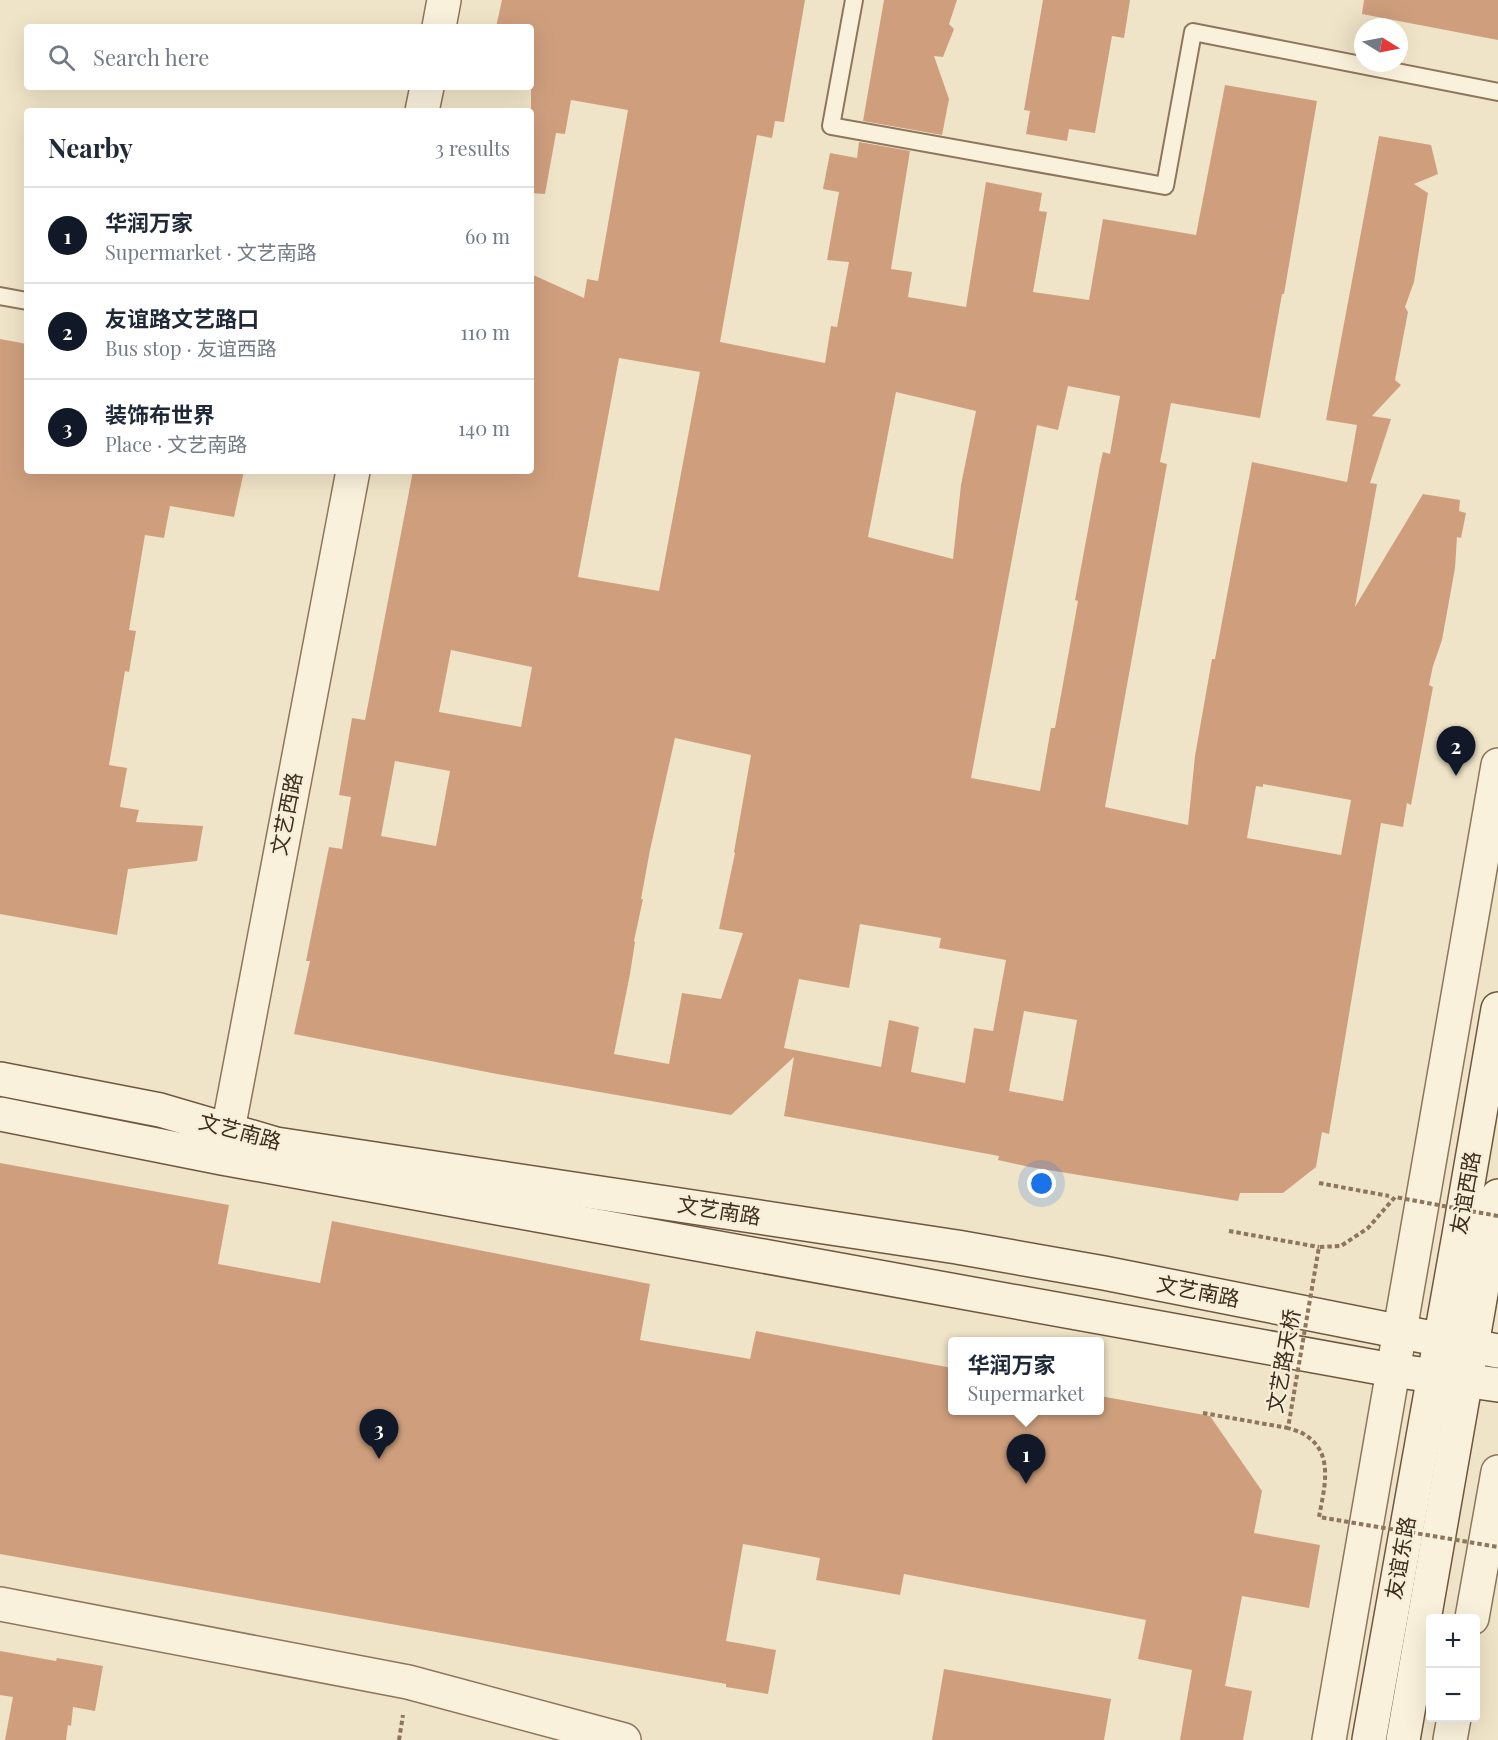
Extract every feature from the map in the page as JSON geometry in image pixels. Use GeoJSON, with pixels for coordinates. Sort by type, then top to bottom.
{"type":"FeatureCollection","features":[{"type":"Feature","properties":{"kind":"main road"},"geometry":{"type":"LineString","coordinates":[[440,24],[444,0]]}},
{"type":"Feature","properties":{"kind":"main road"},"geometry":{"type":"LineString","coordinates":[[423,108],[426,90]]}},
{"type":"Feature","properties":{"kind":"main road","name":"文艺西路"},"geometry":{"type":"LineString","coordinates":[[225,1144],[352,474]]}},
{"type":"Feature","properties":{"kind":"main road"},"geometry":{"type":"LineString","coordinates":[[1329,1740],[1498,765]]}},
{"type":"Feature","properties":{"kind":"main road","name":"友谊西路"},"geometry":{"type":"LineString","coordinates":[[1433,1376],[1498,1009]]}},
{"type":"Feature","properties":{"kind":"main road","name":"文艺南路"},"geometry":{"type":"LineString","coordinates":[[0,1079],[160,1110],[225,1144],[276,1144],[957,1247],[1104,1273],[1485,1349]]}},
{"type":"Feature","properties":{"kind":"main road","name":"文艺南路"},"geometry":{"type":"LineString","coordinates":[[0,1114],[225,1144],[1392,1370],[1498,1385]]}},
{"type":"Feature","properties":{"kind":"main road","name":"友谊西路"},"geometry":{"type":"LineString","coordinates":[[1465,1381],[1485,1349],[1498,1196]]}},
{"type":"Feature","properties":{"kind":"main road","name":"友谊东路"},"geometry":{"type":"LineString","coordinates":[[1369,1740],[1433,1376]]}},
{"type":"Feature","properties":{"kind":"main road","name":"友谊东路"},"geometry":{"type":"LineString","coordinates":[[1404,1740],[1465,1381]]}},
{"type":"Feature","properties":{"kind":"main road"},"geometry":{"type":"LineString","coordinates":[[1473,1614],[1498,1472]]}},
{"type":"Feature","properties":{"kind":"main road"},"geometry":{"type":"LineString","coordinates":[[0,1604],[408,1682],[624,1740]]}},
{"type":"Feature","properties":{"kind":"main road"},"geometry":{"type":"LineString","coordinates":[[1450,1740],[1453,1722]]}},
{"type":"Feature","properties":{"kind":"lane"},"geometry":{"type":"LineString","coordinates":[[854,0],[831,126],[1165,186],[1193,32],[1498,92]]}},
{"type":"Feature","properties":{"kind":"lane"},"geometry":{"type":"LineString","coordinates":[[0,296],[24,300]]}},
{"type":"Feature","properties":{"kind":"path"},"geometry":{"type":"LineString","coordinates":[[1319,1182],[1498,1216]]}},
{"type":"Feature","properties":{"kind":"path"},"geometry":{"type":"LineString","coordinates":[[1228,1231],[1319,1247],[1341,1246],[1368,1228],[1395,1197]]}},
{"type":"Feature","properties":{"kind":"path","name":"文艺路天桥"},"geometry":{"type":"LineString","coordinates":[[1319,1247],[1288,1428],[1306,1435],[1317,1446],[1324,1460],[1326,1474],[1319,1517],[1498,1547]]}},
{"type":"Feature","properties":{"kind":"path"},"geometry":{"type":"LineString","coordinates":[[1203,1413],[1288,1428]]}},
{"type":"Feature","properties":{"kind":"building"},"geometry":{"type":"Polygon","coordinates":[[[502,0],[805,0],[784,122],[775,121],[772,138],[757,135],[720,342],[825,363],[831,326],[837,327],[849,262],[827,260],[839,192],[823,189],[830,153],[857,158],[859,142],[910,151],[891,269],[912,272],[908,297],[966,307],[986,182],[1042,193],[1039,211],[1047,212],[1033,292],[1089,300],[1103,219],[1196,235],[1225,85],[1317,101],[1260,418],[1171,403],[1160,462],[1167,464],[1105,807],[1188,825],[1195,756],[1212,659],[1215,659],[1252,462],[1347,482],[1357,425],[1326,420],[1379,136],[1431,145],[1438,174],[1414,184],[1428,193],[1414,282],[1405,307],[1408,312],[1395,380],[1401,385],[1372,416],[1391,419],[1370,483],[1377,484],[1355,607],[1423,494],[1460,500],[1459,511],[1466,513],[1461,538],[1457,537],[1455,568],[1442,640],[1429,685],[1433,687],[1411,805],[1407,803],[1403,827],[1381,823],[1329,1134],[1322,1132],[1316,1167],[1283,1193],[1240,1193],[1238,1201],[1030,1167],[998,1160],[999,1156],[784,1116],[794,1057],[731,1115],[497,1074],[294,1034],[310,961],[306,961],[329,847],[342,849],[351,797],[339,795],[352,718],[365,720],[412,474],[534,474],[534,275],[584,298],[587,279],[598,281],[628,110],[571,100],[565,134],[556,133],[545,194],[534,193],[534,108],[531,108],[531,90],[534,90],[534,24],[497,24],[502,0]],[[619,358],[578,577],[659,591],[700,372],[619,358]],[[1068,386],[1058,430],[1037,425],[971,778],[1040,791],[1051,728],[1055,728],[1078,601],[1075,600],[1100,465],[1103,452],[1110,454],[1120,396],[1068,386]],[[896,392],[868,537],[953,559],[961,485],[976,411],[896,392]],[[451,650],[439,712],[521,727],[532,667],[451,650]],[[675,738],[650,850],[630,974],[614,1054],[669,1064],[682,993],[721,999],[743,933],[719,929],[735,853],[751,755],[675,738]],[[395,761],[381,836],[436,846],[450,771],[395,761]],[[1263,784],[1263,787],[1256,786],[1247,838],[1341,855],[1351,800],[1263,784]],[[860,924],[849,988],[799,979],[784,1048],[881,1067],[889,1020],[919,1027],[911,1072],[965,1083],[974,1028],[993,1031],[1006,960],[939,948],[941,938],[860,924]],[[1024,1011],[1009,1091],[1063,1101],[1077,1020],[1024,1011]]]}},
{"type":"Feature","properties":{"kind":"building"},"geometry":{"type":"Polygon","coordinates":[[[884,0],[957,0],[949,24],[954,29],[943,57],[934,56],[949,99],[942,135],[863,121],[884,0]]]}},
{"type":"Feature","properties":{"kind":"building"},"geometry":{"type":"Polygon","coordinates":[[[1043,0],[1130,0],[1124,38],[1112,36],[1095,133],[1069,129],[1067,141],[1026,134],[1030,111],[1024,110],[1043,0]]]}},
{"type":"Feature","properties":{"kind":"building"},"geometry":{"type":"Polygon","coordinates":[[[1364,0],[1498,0],[1498,40],[1408,23],[1408,18],[1383,18],[1362,14],[1364,0]]]}},
{"type":"Feature","properties":{"kind":"building"},"geometry":{"type":"Polygon","coordinates":[[[0,339],[24,343],[24,474],[243,474],[234,517],[170,506],[164,538],[145,535],[129,630],[136,631],[129,672],[125,671],[109,765],[127,768],[120,807],[139,810],[136,822],[203,826],[197,861],[128,869],[117,935],[0,914],[0,339]]]}},
{"type":"Feature","properties":{"kind":"building"},"geometry":{"type":"Polygon","coordinates":[[[0,1163],[229,1205],[218,1264],[320,1283],[332,1221],[650,1284],[640,1340],[750,1359],[756,1331],[948,1367],[948,1415],[1104,1415],[1104,1397],[1210,1416],[1262,1491],[1254,1533],[1320,1545],[1309,1608],[1242,1596],[1225,1686],[1252,1691],[1243,1740],[1180,1740],[1192,1670],[1138,1659],[1146,1620],[904,1574],[900,1595],[816,1580],[820,1558],[743,1544],[726,1641],[776,1650],[768,1694],[726,1687],[726,1684],[0,1554],[0,1163]]]}},
{"type":"Feature","properties":{"kind":"building"},"geometry":{"type":"Polygon","coordinates":[[[0,1651],[56,1661],[57,1658],[103,1666],[95,1711],[73,1707],[71,1726],[68,1725],[66,1740],[5,1740],[13,1697],[0,1695],[0,1651]]]}},
{"type":"Feature","properties":{"kind":"building"},"geometry":{"type":"Polygon","coordinates":[[[944,1669],[1111,1699],[1104,1740],[932,1740],[944,1669]]]}},
{"type":"Feature","properties":{"kind":"place","name":"友谊路文艺路口"},"geometry":{"type":"Point","coordinates":[1456,776]}},
{"type":"Feature","properties":{"kind":"place","name":"装饰布世界"},"geometry":{"type":"Point","coordinates":[379,1459]}},
{"type":"Feature","properties":{"kind":"place","name":"华润万家"},"geometry":{"type":"Point","coordinates":[1026,1484]}}]}
